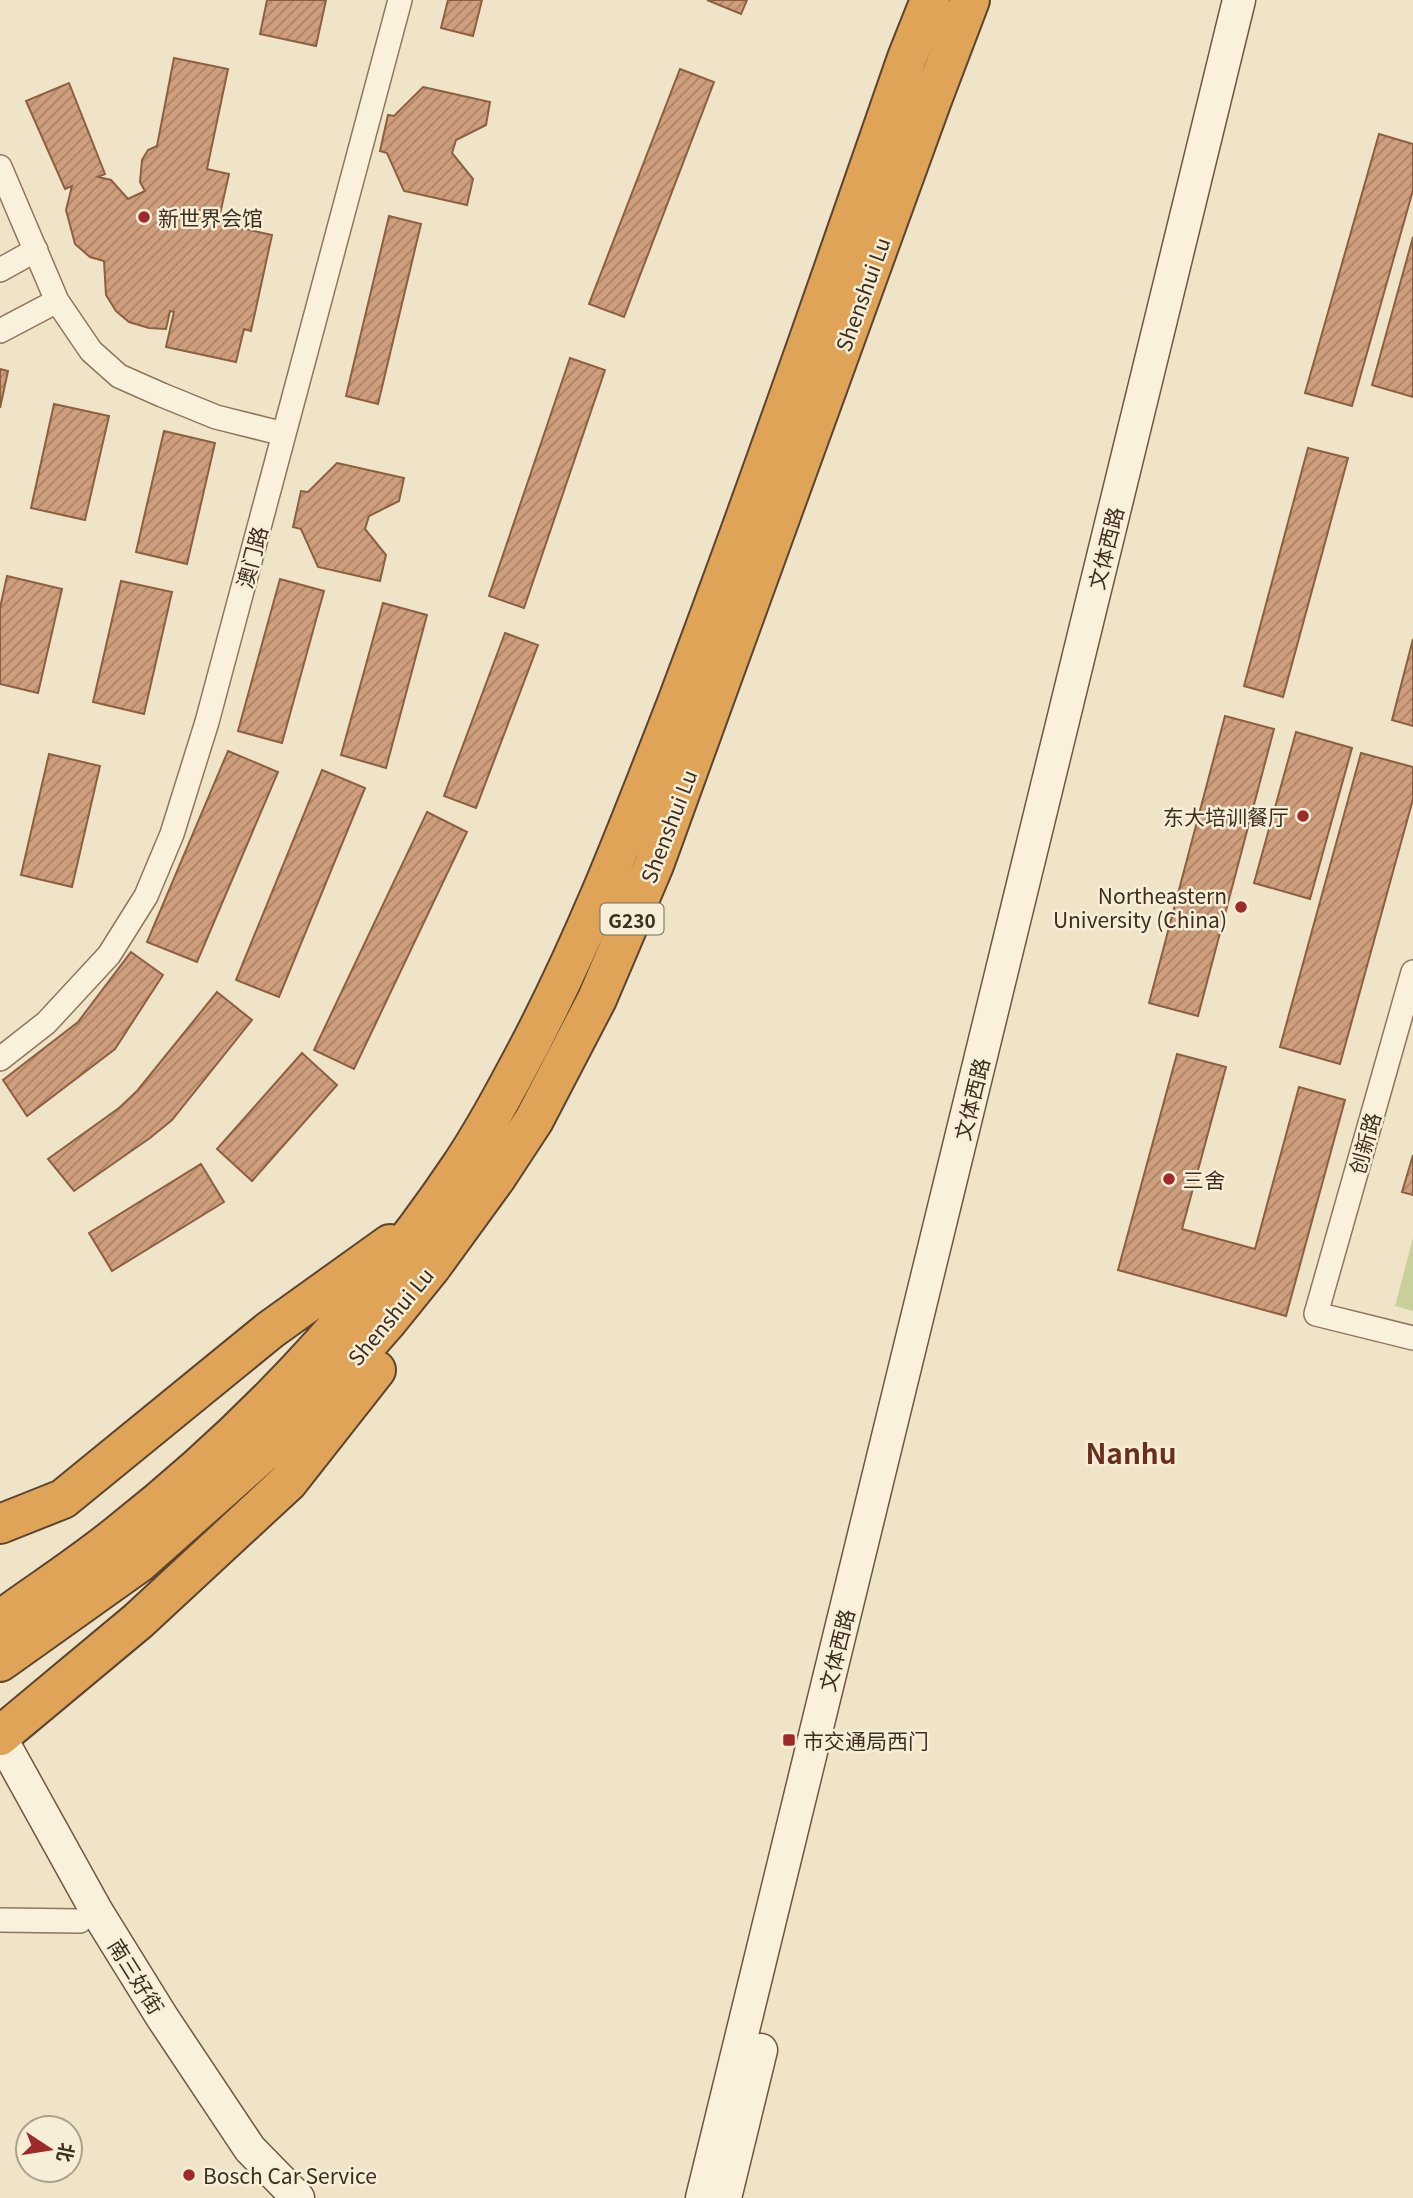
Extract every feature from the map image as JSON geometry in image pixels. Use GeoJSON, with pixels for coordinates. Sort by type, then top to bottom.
{"type":"FeatureCollection","features":[{"type":"Feature","properties":{"kind":"highway","name":"Shenshui Lu"},"geometry":{"type":"LineString","coordinates":[[0,1620],[121,1533],[278,1393],[371,1288],[462,1166],[512,1079],[550,1007],[612,866],[704,631],[930,0]]}},
{"type":"Feature","properties":{"kind":"highway","name":"Shenshui Lu"},"geometry":{"type":"LineString","coordinates":[[5,1659],[139,1563],[273,1444],[336,1380],[432,1266],[496,1178],[534,1119],[597,999],[654,865],[912,152],[970,0]]}},
{"type":"Feature","properties":{"kind":"highway"},"geometry":{"type":"LineString","coordinates":[[0,1736],[138,1621],[288,1482],[424,1308],[496,1178]]}},
{"type":"Feature","properties":{"kind":"highway"},"geometry":{"type":"LineString","coordinates":[[0,1524],[63,1499],[270,1331],[420,1222]]}},
{"type":"Feature","properties":{"kind":"street","name":"澳门路"},"geometry":{"type":"LineString","coordinates":[[0,1059],[46,1023],[109,955],[146,896],[172,834],[207,722],[400,0]]}},
{"type":"Feature","properties":{"kind":"street","name":"文体西路"},"geometry":{"type":"LineString","coordinates":[[702,2198],[1239,0]]}},
{"type":"Feature","properties":{"kind":"street","name":"文体西路"},"geometry":{"type":"LineString","coordinates":[[725,2198],[1254,0]]}},
{"type":"Feature","properties":{"kind":"street"},"geometry":{"type":"LineString","coordinates":[[0,167],[57,301],[92,351],[119,376],[216,417],[284,434]]}},
{"type":"Feature","properties":{"kind":"street"},"geometry":{"type":"LineString","coordinates":[[0,270],[36,250]]}},
{"type":"Feature","properties":{"kind":"street"},"geometry":{"type":"LineString","coordinates":[[0,331],[57,301]]}},
{"type":"Feature","properties":{"kind":"street","name":"创新路"},"geometry":{"type":"LineString","coordinates":[[1413,972],[1316,1314],[1413,1338]]}},
{"type":"Feature","properties":{"kind":"street","name":"南三好街"},"geometry":{"type":"LineString","coordinates":[[0,1736],[97,1912],[162,2017],[250,2149],[298,2198]]}},
{"type":"Feature","properties":{"kind":"street"},"geometry":{"type":"LineString","coordinates":[[0,1776],[80,1921],[144,2028],[233,2163],[268,2198]]}},
{"type":"Feature","properties":{"kind":"street"},"geometry":{"type":"LineString","coordinates":[[0,1920],[80,1921]]}},
{"type":"Feature","properties":{"kind":"green space"},"geometry":{"type":"Polygon","coordinates":[[[1413,1238],[1413,1311],[1395,1306],[1413,1238]]]}},
{"type":"Feature","properties":{"kind":"building"},"geometry":{"type":"Polygon","coordinates":[[[267,0],[326,0],[316,46],[260,34],[267,0]]]}},
{"type":"Feature","properties":{"kind":"building"},"geometry":{"type":"Polygon","coordinates":[[[448,0],[482,0],[473,36],[441,28],[448,0]]]}},
{"type":"Feature","properties":{"kind":"building"},"geometry":{"type":"Polygon","coordinates":[[[707,0],[747,0],[741,14],[707,0]]]}},
{"type":"Feature","properties":{"kind":"building","name":"新世界会馆"},"geometry":{"type":"Polygon","coordinates":[[[174,58],[228,69],[207,169],[229,174],[218,223],[272,235],[251,331],[244,329],[236,362],[166,347],[174,312],[170,311],[166,329],[149,328],[129,322],[116,311],[106,295],[104,261],[90,257],[75,244],[66,210],[72,186],[65,189],[26,101],[69,83],[105,174],[98,177],[111,180],[128,199],[145,191],[140,182],[142,160],[148,150],[157,146],[174,58]]]}},
{"type":"Feature","properties":{"kind":"building"},"geometry":{"type":"Polygon","coordinates":[[[680,69],[714,82],[624,317],[589,304],[680,69]]]}},
{"type":"Feature","properties":{"kind":"building"},"geometry":{"type":"Polygon","coordinates":[[[423,87],[490,102],[486,125],[456,140],[452,153],[473,179],[467,205],[404,191],[387,153],[380,151],[388,115],[394,116],[423,87]]]}},
{"type":"Feature","properties":{"kind":"building"},"geometry":{"type":"Polygon","coordinates":[[[1379,134],[1413,144],[1413,190],[1352,406],[1305,393],[1379,134]]]}},
{"type":"Feature","properties":{"kind":"building"},"geometry":{"type":"Polygon","coordinates":[[[389,216],[421,224],[378,404],[346,396],[389,216]]]}},
{"type":"Feature","properties":{"kind":"building"},"geometry":{"type":"Polygon","coordinates":[[[1413,237],[1413,397],[1372,385],[1413,237]]]}},
{"type":"Feature","properties":{"kind":"building"},"geometry":{"type":"Polygon","coordinates":[[[570,358],[605,370],[524,608],[489,596],[570,358]]]}},
{"type":"Feature","properties":{"kind":"building"},"geometry":{"type":"Polygon","coordinates":[[[0,369],[8,371],[0,408],[0,369]]]}},
{"type":"Feature","properties":{"kind":"building"},"geometry":{"type":"Polygon","coordinates":[[[54,404],[109,416],[85,520],[31,508],[54,404]]]}},
{"type":"Feature","properties":{"kind":"building"},"geometry":{"type":"Polygon","coordinates":[[[164,431],[215,443],[187,564],[136,552],[164,431]]]}},
{"type":"Feature","properties":{"kind":"building"},"geometry":{"type":"Polygon","coordinates":[[[1308,448],[1348,458],[1283,697],[1244,686],[1308,448]]]}},
{"type":"Feature","properties":{"kind":"building"},"geometry":{"type":"Polygon","coordinates":[[[337,463],[404,478],[399,501],[369,516],[365,529],[386,555],[380,581],[318,567],[301,529],[293,527],[301,491],[308,492],[337,463]]]}},
{"type":"Feature","properties":{"kind":"building"},"geometry":{"type":"Polygon","coordinates":[[[7,576],[62,589],[38,693],[0,684],[0,608],[7,576]]]}},
{"type":"Feature","properties":{"kind":"building"},"geometry":{"type":"Polygon","coordinates":[[[280,579],[324,591],[282,743],[238,731],[280,579]]]}},
{"type":"Feature","properties":{"kind":"building"},"geometry":{"type":"Polygon","coordinates":[[[121,581],[172,592],[144,714],[93,702],[121,581]]]}},
{"type":"Feature","properties":{"kind":"building"},"geometry":{"type":"Polygon","coordinates":[[[383,603],[427,615],[386,768],[341,755],[383,603]]]}},
{"type":"Feature","properties":{"kind":"building"},"geometry":{"type":"Polygon","coordinates":[[[505,633],[538,645],[476,808],[444,796],[505,633]]]}},
{"type":"Feature","properties":{"kind":"building"},"geometry":{"type":"Polygon","coordinates":[[[1413,639],[1413,726],[1392,720],[1413,639]]]}},
{"type":"Feature","properties":{"kind":"building"},"geometry":{"type":"Polygon","coordinates":[[[1225,716],[1274,729],[1198,1016],[1149,1003],[1225,716]]]}},
{"type":"Feature","properties":{"kind":"building","name":"东大培训餐厅"},"geometry":{"type":"Polygon","coordinates":[[[1296,732],[1352,748],[1310,899],[1254,883],[1296,732]]]}},
{"type":"Feature","properties":{"kind":"building"},"geometry":{"type":"Polygon","coordinates":[[[228,751],[278,772],[197,962],[147,942],[228,751]]]}},
{"type":"Feature","properties":{"kind":"building"},"geometry":{"type":"Polygon","coordinates":[[[1361,753],[1413,767],[1413,799],[1340,1064],[1280,1047],[1361,753]]]}},
{"type":"Feature","properties":{"kind":"building"},"geometry":{"type":"Polygon","coordinates":[[[49,754],[100,766],[72,887],[21,875],[49,754]]]}},
{"type":"Feature","properties":{"kind":"building"},"geometry":{"type":"Polygon","coordinates":[[[322,770],[365,788],[279,997],[236,980],[322,770]]]}},
{"type":"Feature","properties":{"kind":"building"},"geometry":{"type":"Polygon","coordinates":[[[427,812],[467,832],[354,1069],[314,1050],[427,812]]]}},
{"type":"Feature","properties":{"kind":"building"},"geometry":{"type":"Polygon","coordinates":[[[131,952],[163,975],[115,1049],[27,1116],[3,1080],[78,1022],[131,952]]]}},
{"type":"Feature","properties":{"kind":"building"},"geometry":{"type":"Polygon","coordinates":[[[217,992],[252,1020],[172,1120],[74,1191],[48,1159],[119,1108],[137,1091],[217,992]]]}},
{"type":"Feature","properties":{"kind":"building"},"geometry":{"type":"Polygon","coordinates":[[[302,1053],[337,1085],[252,1181],[217,1149],[302,1053]]]}},
{"type":"Feature","properties":{"kind":"building","name":"三舍"},"geometry":{"type":"Polygon","coordinates":[[[1177,1054],[1226,1067],[1182,1229],[1255,1249],[1299,1087],[1345,1100],[1286,1316],[1118,1270],[1177,1054]]]}},
{"type":"Feature","properties":{"kind":"building"},"geometry":{"type":"Polygon","coordinates":[[[1413,1155],[1413,1195],[1402,1192],[1413,1155]]]}},
{"type":"Feature","properties":{"kind":"building"},"geometry":{"type":"Polygon","coordinates":[[[201,1164],[224,1202],[112,1271],[89,1233],[201,1164]]]}},
{"type":"Feature","properties":{"kind":"place","name":"新世界会馆"},"geometry":{"type":"Point","coordinates":[144,217]}},
{"type":"Feature","properties":{"kind":"place","name":"东大培训餐厅"},"geometry":{"type":"Point","coordinates":[1303,816]}},
{"type":"Feature","properties":{"kind":"place","name":"Northeastern University (China)"},"geometry":{"type":"Point","coordinates":[1241,907]}},
{"type":"Feature","properties":{"kind":"place","name":"三舍"},"geometry":{"type":"Point","coordinates":[1169,1179]}},
{"type":"Feature","properties":{"kind":"place","name":"市交通局西门"},"geometry":{"type":"Point","coordinates":[789,1740]}},
{"type":"Feature","properties":{"kind":"place","name":"Bosch Car Service"},"geometry":{"type":"Point","coordinates":[189,2175]}},
{"type":"Feature","properties":{"kind":"district","name":"Nanhu"},"geometry":{"type":"Point","coordinates":[1131,1452]}}]}
